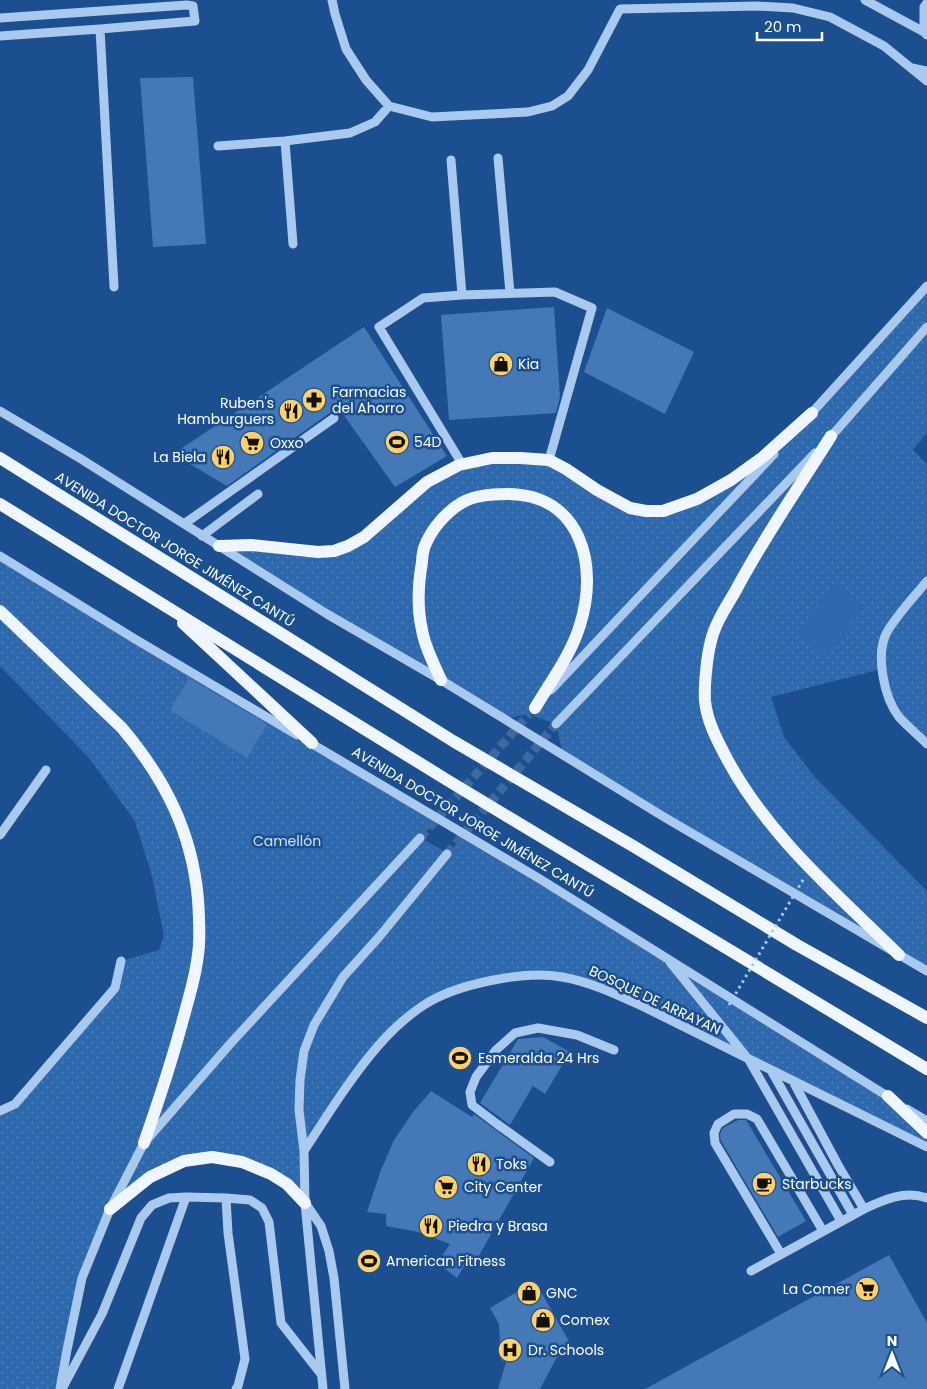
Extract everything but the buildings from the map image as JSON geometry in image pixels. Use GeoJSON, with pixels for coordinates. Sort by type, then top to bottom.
{"type":"FeatureCollection","features":[{"type":"Feature","properties":{"kind":"main road"},"geometry":{"type":"LineString","coordinates":[[219,546],[251,545],[318,552],[334,551],[364,537],[427,482],[462,464],[492,458],[549,460],[630,508],[646,511],[663,511],[698,500],[731,480],[762,457],[812,413]]}},
{"type":"Feature","properties":{"kind":"main road"},"geometry":{"type":"LineString","coordinates":[[831,436],[749,564],[717,624],[711,641],[705,684],[705,702],[720,746],[750,797],[803,861],[899,955]]}},
{"type":"Feature","properties":{"kind":"main road","name":"AVENIDA DOCTOR JORGE JIMÉNEZ CANTÚ"},"geometry":{"type":"LineString","coordinates":[[0,458],[453,741],[633,846],[797,946],[927,1018]]}},
{"type":"Feature","properties":{"kind":"main road"},"geometry":{"type":"LineString","coordinates":[[441,680],[427,650],[419,612],[418,580],[424,548],[437,524],[449,512],[464,502],[481,496],[499,494],[534,497],[567,517],[577,531],[583,546],[587,567],[587,590],[580,625],[570,651],[532,711]]}},
{"type":"Feature","properties":{"kind":"main road","name":"AVENIDA DOCTOR JORGE JIMÉNEZ CANTÚ"},"geometry":{"type":"LineString","coordinates":[[0,504],[446,780],[927,1069]]}},
{"type":"Feature","properties":{"kind":"main road"},"geometry":{"type":"LineString","coordinates":[[163,604],[312,743]]}},
{"type":"Feature","properties":{"kind":"main road"},"geometry":{"type":"LineString","coordinates":[[0,611],[122,728],[139,748],[154,770],[178,816],[188,843],[196,881],[200,924],[199,946],[193,983],[171,1062],[144,1143]]}},
{"type":"Feature","properties":{"kind":"main road"},"geometry":{"type":"LineString","coordinates":[[888,1096],[927,1133]]}},
{"type":"Feature","properties":{"kind":"main road"},"geometry":{"type":"LineString","coordinates":[[110,1209],[150,1177],[184,1161],[212,1157],[242,1162],[271,1174],[286,1184],[305,1203]]}},
{"type":"Feature","properties":{"kind":"street"},"geometry":{"type":"LineString","coordinates":[[332,0],[346,49],[366,80],[389,106],[432,117],[528,112],[552,106],[568,96],[588,70],[620,9],[645,4],[793,8],[830,17],[884,46],[927,81]]}},
{"type":"Feature","properties":{"kind":"street"},"geometry":{"type":"LineString","coordinates":[[864,0],[926,33]]}},
{"type":"Feature","properties":{"kind":"street"},"geometry":{"type":"LineString","coordinates":[[926,33],[924,7],[927,2]]}},
{"type":"Feature","properties":{"kind":"street"},"geometry":{"type":"LineString","coordinates":[[0,18],[187,5],[193,6],[195,21],[100,30],[0,36]]}},
{"type":"Feature","properties":{"kind":"street"},"geometry":{"type":"LineString","coordinates":[[100,30],[114,287]]}},
{"type":"Feature","properties":{"kind":"street"},"geometry":{"type":"LineString","coordinates":[[909,67],[927,71]]}},
{"type":"Feature","properties":{"kind":"street"},"geometry":{"type":"LineString","coordinates":[[218,146],[285,141],[350,133],[375,122],[389,106]]}},
{"type":"Feature","properties":{"kind":"street"},"geometry":{"type":"LineString","coordinates":[[285,141],[293,244]]}},
{"type":"Feature","properties":{"kind":"street"},"geometry":{"type":"LineString","coordinates":[[498,158],[510,293]]}},
{"type":"Feature","properties":{"kind":"street"},"geometry":{"type":"LineString","coordinates":[[451,160],[462,295]]}},
{"type":"Feature","properties":{"kind":"street"},"geometry":{"type":"LineString","coordinates":[[532,711],[812,413],[927,286]]}},
{"type":"Feature","properties":{"kind":"street"},"geometry":{"type":"LineString","coordinates":[[462,464],[379,327],[423,298],[555,292],[592,308],[549,460]]}},
{"type":"Feature","properties":{"kind":"street"},"geometry":{"type":"LineString","coordinates":[[556,724],[831,436],[927,328]]}},
{"type":"Feature","properties":{"kind":"street","name":"AVENIDA DOCTOR JORGE JIMÉNEZ CANTÚ"},"geometry":{"type":"LineString","coordinates":[[0,412],[81,459],[326,614],[441,680],[664,817],[927,971]]}},
{"type":"Feature","properties":{"kind":"street"},"geometry":{"type":"LineString","coordinates":[[184,524],[334,418]]}},
{"type":"Feature","properties":{"kind":"street"},"geometry":{"type":"LineString","coordinates":[[202,536],[258,494]]}},
{"type":"Feature","properties":{"kind":"street","name":"AVENIDA DOCTOR JORGE JIMÉNEZ CANTÚ"},"geometry":{"type":"LineString","coordinates":[[0,556],[135,639],[540,879],[927,1121]]}},
{"type":"Feature","properties":{"kind":"street"},"geometry":{"type":"LineString","coordinates":[[927,581],[886,634],[882,649],[882,669],[886,690],[892,705],[899,716],[927,744]]}},
{"type":"Feature","properties":{"kind":"street"},"geometry":{"type":"LineString","coordinates":[[0,835],[46,770]]}},
{"type":"Feature","properties":{"kind":"street"},"geometry":{"type":"LineString","coordinates":[[61,1389],[82,1278],[110,1209],[144,1143],[230,1044],[420,838]]}},
{"type":"Feature","properties":{"kind":"street"},"geometry":{"type":"LineString","coordinates":[[323,1389],[305,1203],[304,1151],[299,1110],[300,1080],[304,1051],[314,1025],[343,977],[379,937],[447,854]]}},
{"type":"Feature","properties":{"kind":"street"},"geometry":{"type":"LineString","coordinates":[[665,956],[749,1060],[840,1221]]}},
{"type":"Feature","properties":{"kind":"street"},"geometry":{"type":"LineString","coordinates":[[0,1111],[15,1104],[115,988],[121,961]]}},
{"type":"Feature","properties":{"kind":"street","name":"BOSQUE DE ARRAYAN"},"geometry":{"type":"LineString","coordinates":[[304,1151],[363,1066],[378,1046],[397,1026],[424,1005],[450,992],[523,975],[546,975],[580,980],[604,989],[927,1147]]}},
{"type":"Feature","properties":{"kind":"street"},"geometry":{"type":"LineString","coordinates":[[550,1162],[472,1105],[470,1092],[476,1078],[496,1050],[515,1033],[538,1028],[577,1034],[614,1050]]}},
{"type":"Feature","properties":{"kind":"street"},"geometry":{"type":"LineString","coordinates":[[772,1071],[853,1215]]}},
{"type":"Feature","properties":{"kind":"street"},"geometry":{"type":"LineString","coordinates":[[794,1082],[838,1165],[864,1209]]}},
{"type":"Feature","properties":{"kind":"street"},"geometry":{"type":"LineString","coordinates":[[781,1254],[715,1142],[714,1133],[718,1124],[734,1114],[747,1114],[757,1119],[823,1231]]}},
{"type":"Feature","properties":{"kind":"street"},"geometry":{"type":"LineString","coordinates":[[751,1271],[840,1221],[892,1197],[909,1194],[927,1198]]}},
{"type":"Feature","properties":{"kind":"street"},"geometry":{"type":"LineString","coordinates":[[61,1389],[102,1314],[141,1218],[152,1205],[169,1198],[186,1197],[250,1200],[262,1208],[269,1222],[281,1323],[321,1375]]}},
{"type":"Feature","properties":{"kind":"street"},"geometry":{"type":"LineString","coordinates":[[118,1389],[186,1197]]}},
{"type":"Feature","properties":{"kind":"street"},"geometry":{"type":"LineString","coordinates":[[226,1198],[228,1233],[245,1359],[236,1389]]}},
{"type":"Feature","properties":{"kind":"street"},"geometry":{"type":"LineString","coordinates":[[305,1203],[321,1226],[329,1250],[334,1278],[346,1389]]}},
{"type":"Feature","properties":{"kind":"path"},"geometry":{"type":"LineString","coordinates":[[729,1005],[804,878]]}},
{"type":"Feature","properties":{"kind":"green space"},"geometry":{"type":"Polygon","coordinates":[[[927,286],[927,433],[913,450],[927,464],[927,744],[899,716],[882,669],[771,697],[784,737],[814,776],[927,891],[927,971],[563,755],[556,724],[529,714],[504,719],[219,546],[334,551],[459,465],[549,460],[646,511],[697,499],[812,413],[927,286]]]}},
{"type":"Feature","properties":{"kind":"green space","name":"Camellón"},"geometry":{"type":"Polygon","coordinates":[[[0,554],[438,818],[421,838],[447,853],[467,835],[927,1121],[927,1147],[644,1007],[562,977],[488,982],[424,1005],[378,1046],[304,1151],[305,1203],[242,1162],[184,1161],[110,1209],[82,1278],[60,1389],[0,1389],[0,1111],[15,1104],[115,988],[121,961],[159,950],[164,936],[152,876],[135,821],[89,758],[0,666],[0,554]]]}},
{"type":"Feature","properties":{"kind":"green space"},"geometry":{"type":"Polygon","coordinates":[[[836,585],[864,609],[825,655],[797,631],[836,585]]]}},
{"type":"Feature","properties":{"kind":"tunnel"},"geometry":{"type":"LineString","coordinates":[[420,838],[529,714]]}},
{"type":"Feature","properties":{"kind":"tunnel"},"geometry":{"type":"LineString","coordinates":[[447,854],[556,724]]}},
{"type":"Feature","properties":{"kind":"place","name":"Kia"},"geometry":{"type":"Point","coordinates":[501,364]}},
{"type":"Feature","properties":{"kind":"place","name":"Farmacias del Ahorro"},"geometry":{"type":"Point","coordinates":[314,400]}},
{"type":"Feature","properties":{"kind":"place","name":"Ruben's Hamburguers"},"geometry":{"type":"Point","coordinates":[291,411]}},
{"type":"Feature","properties":{"kind":"place","name":"54D"},"geometry":{"type":"Point","coordinates":[397,442]}},
{"type":"Feature","properties":{"kind":"place","name":"Oxxo"},"geometry":{"type":"Point","coordinates":[252,443]}},
{"type":"Feature","properties":{"kind":"place","name":"La Biela"},"geometry":{"type":"Point","coordinates":[223,457]}},
{"type":"Feature","properties":{"kind":"place","name":"Esmeralda 24 Hrs"},"geometry":{"type":"Point","coordinates":[460,1058]}},
{"type":"Feature","properties":{"kind":"place","name":"Toks"},"geometry":{"type":"Point","coordinates":[479,1164]}},
{"type":"Feature","properties":{"kind":"place","name":"Starbucks"},"geometry":{"type":"Point","coordinates":[764,1184]}},
{"type":"Feature","properties":{"kind":"place","name":"City Center"},"geometry":{"type":"Point","coordinates":[446,1187]}},
{"type":"Feature","properties":{"kind":"place","name":"Piedra y Brasa"},"geometry":{"type":"Point","coordinates":[431,1226]}},
{"type":"Feature","properties":{"kind":"place","name":"American Fitness"},"geometry":{"type":"Point","coordinates":[369,1261]}},
{"type":"Feature","properties":{"kind":"place","name":"La Comer"},"geometry":{"type":"Point","coordinates":[867,1289]}},
{"type":"Feature","properties":{"kind":"place","name":"GNC"},"geometry":{"type":"Point","coordinates":[529,1293]}},
{"type":"Feature","properties":{"kind":"place","name":"Comex"},"geometry":{"type":"Point","coordinates":[543,1320]}},
{"type":"Feature","properties":{"kind":"place","name":"Dr. Schools"},"geometry":{"type":"Point","coordinates":[510,1350]}}]}
